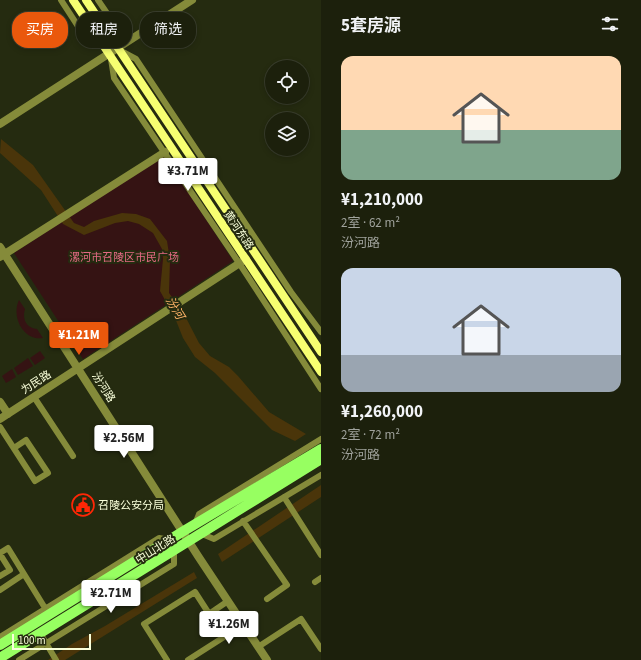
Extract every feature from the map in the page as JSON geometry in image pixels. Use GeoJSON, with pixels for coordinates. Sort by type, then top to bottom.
{"type":"FeatureCollection","features":[{"type":"Feature","properties":{"kind":"main road","name":"黄河东路"},"geometry":{"type":"LineString","coordinates":[[73,0],[81,12]]}},
{"type":"Feature","properties":{"kind":"main road","name":"黄河东路"},"geometry":{"type":"LineString","coordinates":[[86,0],[94,12]]}},
{"type":"Feature","properties":{"kind":"main road","name":"黄河东路"},"geometry":{"type":"LineString","coordinates":[[104,48],[242,261],[321,372]]}},
{"type":"Feature","properties":{"kind":"main road","name":"黄河东路"},"geometry":{"type":"LineString","coordinates":[[119,49],[321,352]]}},
{"type":"Feature","properties":{"kind":"main road","name":"中山北路"},"geometry":{"type":"LineString","coordinates":[[0,646],[182,532],[320,454]]}},
{"type":"Feature","properties":{"kind":"main road","name":"中山北路"},"geometry":{"type":"LineString","coordinates":[[0,658],[202,534],[320,454]]}},
{"type":"Feature","properties":{"kind":"street"},"geometry":{"type":"LineString","coordinates":[[61,0],[76,23]]}},
{"type":"Feature","properties":{"kind":"street"},"geometry":{"type":"LineString","coordinates":[[98,0],[106,12]]}},
{"type":"Feature","properties":{"kind":"street"},"geometry":{"type":"LineString","coordinates":[[0,124],[119,49],[192,0]]}},
{"type":"Feature","properties":{"kind":"street"},"geometry":{"type":"LineString","coordinates":[[119,49],[136,59],[291,292],[321,332]]}},
{"type":"Feature","properties":{"kind":"street"},"geometry":{"type":"LineString","coordinates":[[109,55],[114,78],[138,116],[242,261],[321,389]]}},
{"type":"Feature","properties":{"kind":"street"},"geometry":{"type":"LineString","coordinates":[[2,256],[164,152]]}},
{"type":"Feature","properties":{"kind":"street","name":"汾河路"},"geometry":{"type":"LineString","coordinates":[[0,247],[2,256],[78,368],[182,532],[267,660]]}},
{"type":"Feature","properties":{"kind":"street","name":"为民路"},"geometry":{"type":"LineString","coordinates":[[0,419],[242,261]]}},
{"type":"Feature","properties":{"kind":"street"},"geometry":{"type":"LineString","coordinates":[[34,397],[73,456]]}},
{"type":"Feature","properties":{"kind":"street"},"geometry":{"type":"LineString","coordinates":[[0,402],[8,414]]}},
{"type":"Feature","properties":{"kind":"street"},"geometry":{"type":"LineString","coordinates":[[0,427],[35,481],[48,473],[26,440],[14,448]]}},
{"type":"Feature","properties":{"kind":"street"},"geometry":{"type":"LineString","coordinates":[[195,525],[199,514],[321,438]]}},
{"type":"Feature","properties":{"kind":"street"},"geometry":{"type":"LineString","coordinates":[[202,534],[214,539],[321,475]]}},
{"type":"Feature","properties":{"kind":"street"},"geometry":{"type":"LineString","coordinates":[[284,496],[321,555]]}},
{"type":"Feature","properties":{"kind":"street"},"geometry":{"type":"LineString","coordinates":[[243,521],[286,585],[267,599]]}},
{"type":"Feature","properties":{"kind":"street"},"geometry":{"type":"LineString","coordinates":[[0,637],[159,538],[169,540]]}},
{"type":"Feature","properties":{"kind":"street"},"geometry":{"type":"LineString","coordinates":[[0,576],[10,570],[0,553],[8,548],[45,608]]}},
{"type":"Feature","properties":{"kind":"street"},"geometry":{"type":"LineString","coordinates":[[19,660],[174,564],[174,551]]}},
{"type":"Feature","properties":{"kind":"street"},"geometry":{"type":"LineString","coordinates":[[0,590],[24,574]]}},
{"type":"Feature","properties":{"kind":"street"},"geometry":{"type":"LineString","coordinates":[[315,582],[321,578]]}},
{"type":"Feature","properties":{"kind":"street"},"geometry":{"type":"LineString","coordinates":[[167,660],[144,624],[195,592],[224,637],[188,660]]}},
{"type":"Feature","properties":{"kind":"street"},"geometry":{"type":"LineString","coordinates":[[209,614],[228,601]]}},
{"type":"Feature","properties":{"kind":"street"},"geometry":{"type":"LineString","coordinates":[[258,647],[302,619],[321,649]]}},
{"type":"Feature","properties":{"kind":"street"},"geometry":{"type":"LineString","coordinates":[[40,634],[56,660]]}},
{"type":"Feature","properties":{"kind":"green space","name":"漯河市召陵区市民广场"},"geometry":{"type":"Polygon","coordinates":[[[164,155],[233,261],[83,359],[14,253],[164,155]]]}},
{"type":"Feature","properties":{"kind":"green space"},"geometry":{"type":"Polygon","coordinates":[[[19,300],[25,309],[24,316],[26,322],[30,327],[37,329],[43,338],[30,336],[20,326],[17,313],[19,300]]]}},
{"type":"Feature","properties":{"kind":"green space"},"geometry":{"type":"Polygon","coordinates":[[[40,351],[45,358],[35,365],[30,358],[40,351]]]}},
{"type":"Feature","properties":{"kind":"green space"},"geometry":{"type":"Polygon","coordinates":[[[28,358],[33,366],[18,375],[14,368],[28,358]]]}},
{"type":"Feature","properties":{"kind":"green space"},"geometry":{"type":"Polygon","coordinates":[[[12,369],[16,377],[6,383],[2,376],[12,369]]]}},
{"type":"Feature","properties":{"kind":"water","name":"汾河"},"geometry":{"type":"Polygon","coordinates":[[[1,139],[33,165],[74,223],[84,227],[94,221],[122,213],[136,214],[150,219],[167,241],[170,260],[169,293],[183,312],[199,343],[210,356],[229,367],[269,412],[306,434],[295,441],[272,430],[215,373],[195,357],[183,338],[175,318],[160,291],[163,259],[162,249],[153,233],[139,224],[128,221],[115,223],[84,235],[63,224],[41,190],[0,153],[1,139]]]}},
{"type":"Feature","properties":{"kind":"water"},"geometry":{"type":"Polygon","coordinates":[[[321,485],[321,497],[222,562],[218,554],[321,485]]]}},
{"type":"Feature","properties":{"kind":"water"},"geometry":{"type":"Polygon","coordinates":[[[194,572],[197,578],[65,660],[48,660],[72,644],[105,626],[194,572]]]}},
{"type":"Feature","properties":{"kind":"place","name":"召陵公安分局"},"geometry":{"type":"Point","coordinates":[83,505]}}]}
